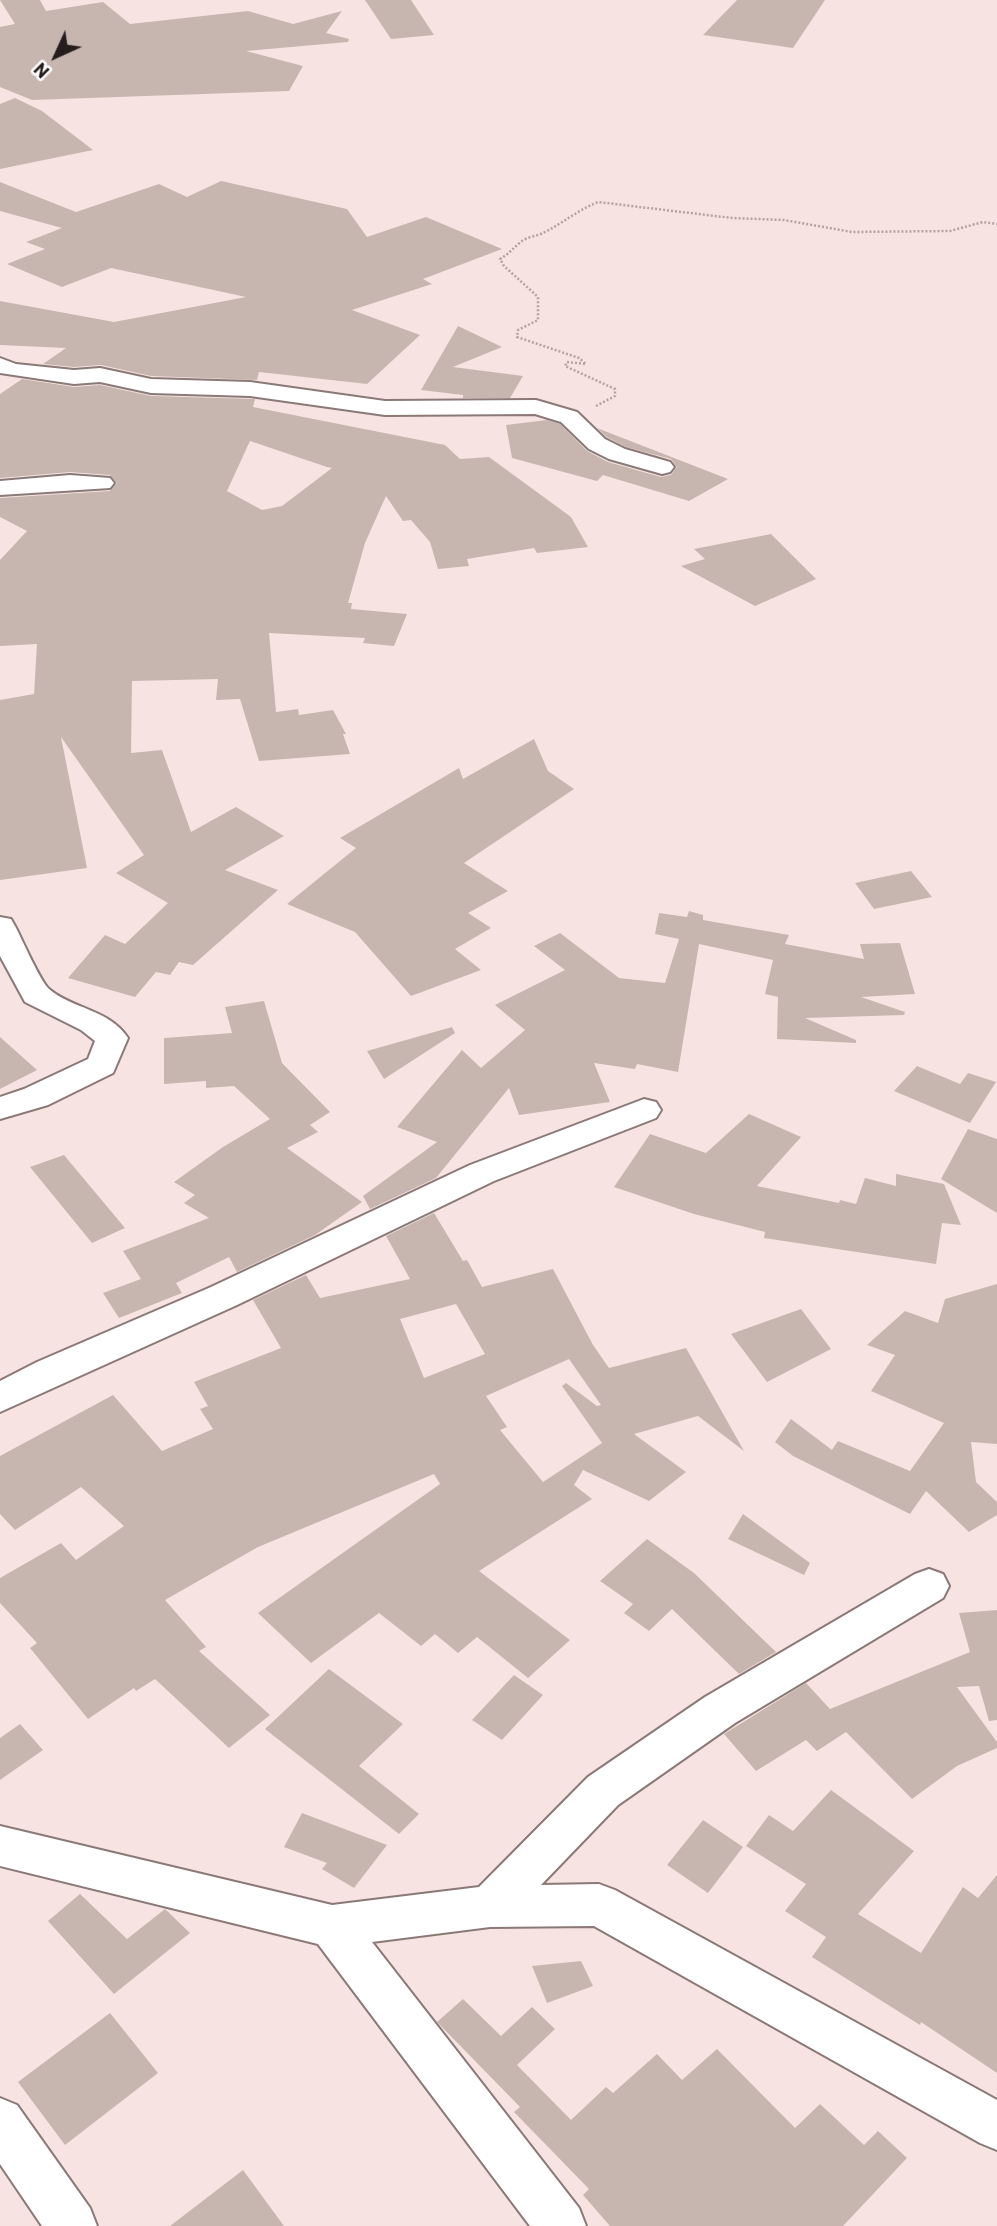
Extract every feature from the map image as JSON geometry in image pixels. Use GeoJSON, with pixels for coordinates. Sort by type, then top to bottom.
{"type":"FeatureCollection","features":[{"type":"Feature","properties":{"kind":"street"},"geometry":{"type":"LineString","coordinates":[[0,365],[11,370],[74,377],[100,375],[150,386],[276,392],[385,408],[536,407],[569,417],[597,444],[617,454],[662,467]]}},
{"type":"Feature","properties":{"kind":"street"},"geometry":{"type":"LineString","coordinates":[[0,488],[70,482],[102,483]]}},
{"type":"Feature","properties":{"kind":"street"},"geometry":{"type":"LineString","coordinates":[[0,926],[36,995],[92,1023],[112,1038],[102,1065],[36,1097],[0,1108]]}},
{"type":"Feature","properties":{"kind":"street"},"geometry":{"type":"LineString","coordinates":[[0,1398],[50,1372],[361,1233],[482,1173],[644,1110]]}},
{"type":"Feature","properties":{"kind":"street"},"geometry":{"type":"LineString","coordinates":[[490,1906],[603,1791],[720,1710],[929,1587]]}},
{"type":"Feature","properties":{"kind":"street"},"geometry":{"type":"LineString","coordinates":[[0,1846],[332,1926],[490,1906],[599,1905],[997,2126]]}},
{"type":"Feature","properties":{"kind":"street"},"geometry":{"type":"LineString","coordinates":[[332,1926],[561,2226]]}},
{"type":"Feature","properties":{"kind":"street"},"geometry":{"type":"LineString","coordinates":[[0,2122],[72,2226]]}},
{"type":"Feature","properties":{"kind":"path"},"geometry":{"type":"LineString","coordinates":[[569,417],[615,396],[615,389],[565,366],[567,362],[586,364],[579,358],[517,337],[519,330],[538,320],[538,297],[504,266],[500,259],[516,249],[523,240],[571,218],[579,210],[598,202],[619,202],[732,218],[795,221],[852,232],[950,231],[983,222],[997,225]]}},
{"type":"Feature","properties":{"kind":"building"},"geometry":{"type":"Polygon","coordinates":[[[0,0],[40,0],[46,11],[103,2],[130,24],[248,11],[293,24],[342,11],[326,33],[349,39],[348,42],[246,51],[303,66],[289,91],[32,100],[0,87],[0,27],[15,24],[0,0]]]}},
{"type":"Feature","properties":{"kind":"building"},"geometry":{"type":"Polygon","coordinates":[[[365,0],[411,0],[434,35],[391,39],[365,0]]]}},
{"type":"Feature","properties":{"kind":"building"},"geometry":{"type":"Polygon","coordinates":[[[737,0],[825,0],[793,48],[703,35],[737,0]]]}},
{"type":"Feature","properties":{"kind":"building"},"geometry":{"type":"Polygon","coordinates":[[[15,98],[42,111],[93,150],[0,169],[0,104],[15,98]]]}},
{"type":"Feature","properties":{"kind":"building"},"geometry":{"type":"Polygon","coordinates":[[[221,181],[347,209],[367,237],[426,217],[502,249],[423,279],[432,284],[352,310],[420,335],[367,384],[259,372],[257,380],[151,376],[101,365],[74,367],[43,364],[66,348],[0,345],[0,301],[114,322],[246,297],[111,268],[62,287],[7,264],[45,249],[26,242],[62,228],[0,211],[0,182],[76,212],[159,184],[187,197],[221,181]]]}},
{"type":"Feature","properties":{"kind":"building"},"geometry":{"type":"Polygon","coordinates":[[[458,326],[502,347],[453,367],[523,376],[510,398],[463,398],[463,395],[421,390],[458,326]]]}},
{"type":"Feature","properties":{"kind":"building"},"geometry":{"type":"Polygon","coordinates":[[[22,379],[74,387],[100,385],[151,396],[255,399],[253,407],[445,445],[460,459],[489,457],[571,517],[588,547],[537,553],[534,548],[467,559],[469,566],[438,569],[430,542],[411,520],[403,521],[386,496],[365,543],[348,603],[352,603],[351,609],[407,614],[394,646],[363,643],[365,638],[269,633],[276,712],[298,709],[299,715],[333,710],[346,734],[343,734],[350,754],[259,761],[240,699],[216,700],[218,679],[132,681],[131,753],[162,750],[191,832],[236,807],[284,836],[225,870],[278,890],[193,965],[179,962],[170,975],[156,972],[135,997],[68,978],[105,935],[125,944],[168,903],[116,873],[144,855],[61,737],[87,868],[0,880],[0,700],[34,694],[37,644],[0,646],[0,560],[27,531],[0,517],[0,498],[110,491],[117,483],[110,475],[70,472],[0,478],[0,394],[22,379]],[[250,441],[227,491],[262,510],[282,506],[332,468],[250,441]]]}},
{"type":"Feature","properties":{"kind":"building"},"geometry":{"type":"Polygon","coordinates":[[[547,420],[560,424],[587,451],[608,462],[661,477],[671,475],[677,467],[671,459],[626,447],[597,428],[728,479],[689,501],[603,475],[597,481],[512,458],[506,425],[547,420]]]}},
{"type":"Feature","properties":{"kind":"building"},"geometry":{"type":"Polygon","coordinates":[[[771,534],[816,579],[755,606],[681,566],[705,559],[694,549],[771,534]]]}},
{"type":"Feature","properties":{"kind":"building"},"geometry":{"type":"Polygon","coordinates":[[[534,739],[548,771],[574,789],[464,863],[508,891],[468,913],[491,928],[455,949],[481,970],[411,996],[355,932],[287,904],[356,848],[340,838],[459,768],[463,779],[534,739]]]}},
{"type":"Feature","properties":{"kind":"building"},"geometry":{"type":"Polygon","coordinates":[[[911,871],[932,897],[874,909],[855,883],[911,871]]]}},
{"type":"Feature","properties":{"kind":"building"},"geometry":{"type":"Polygon","coordinates":[[[689,911],[703,915],[703,920],[789,935],[785,944],[864,959],[860,944],[900,943],[915,994],[861,997],[905,1012],[904,1015],[805,1018],[856,1040],[856,1043],[777,1039],[778,997],[765,994],[773,960],[699,944],[678,1072],[637,1064],[635,1069],[594,1063],[610,1102],[519,1115],[509,1088],[436,1178],[370,1209],[363,1196],[437,1142],[397,1127],[462,1050],[481,1068],[525,1030],[495,1005],[565,970],[534,946],[560,933],[619,978],[665,983],[679,939],[655,934],[659,913],[687,917],[689,911]]]}},
{"type":"Feature","properties":{"kind":"building"},"geometry":{"type":"Polygon","coordinates":[[[264,1001],[282,1063],[330,1112],[310,1125],[318,1132],[287,1148],[362,1202],[315,1235],[237,1272],[229,1257],[176,1283],[182,1293],[119,1318],[103,1293],[141,1279],[123,1251],[209,1218],[184,1203],[195,1195],[174,1182],[223,1147],[270,1119],[234,1086],[206,1088],[206,1081],[164,1084],[164,1038],[232,1033],[225,1007],[264,1001]]]}},
{"type":"Feature","properties":{"kind":"building"},"geometry":{"type":"Polygon","coordinates":[[[452,1027],[455,1033],[384,1079],[367,1051],[452,1027]]]}},
{"type":"Feature","properties":{"kind":"building"},"geometry":{"type":"Polygon","coordinates":[[[0,1037],[37,1070],[0,1089],[0,1037]]]}},
{"type":"Feature","properties":{"kind":"building"},"geometry":{"type":"Polygon","coordinates":[[[917,1066],[960,1084],[968,1073],[996,1082],[970,1123],[894,1091],[917,1066]]]}},
{"type":"Feature","properties":{"kind":"building"},"geometry":{"type":"Polygon","coordinates":[[[749,1114],[801,1137],[757,1186],[856,1204],[865,1178],[896,1186],[896,1174],[944,1184],[961,1225],[942,1223],[936,1264],[764,1238],[765,1232],[694,1214],[614,1187],[650,1134],[706,1153],[749,1114]]]}},
{"type":"Feature","properties":{"kind":"building"},"geometry":{"type":"Polygon","coordinates":[[[968,1129],[997,1139],[997,1213],[941,1179],[968,1129]]]}},
{"type":"Feature","properties":{"kind":"building"},"geometry":{"type":"Polygon","coordinates":[[[64,1155],[125,1228],[92,1243],[30,1167],[64,1155]]]}},
{"type":"Feature","properties":{"kind":"building"},"geometry":{"type":"Polygon","coordinates":[[[434,1213],[463,1261],[467,1260],[482,1287],[553,1269],[593,1345],[609,1368],[686,1348],[744,1451],[698,1416],[634,1434],[686,1472],[649,1501],[583,1470],[574,1485],[592,1499],[479,1571],[570,1640],[528,1678],[477,1637],[458,1653],[435,1634],[421,1646],[379,1613],[311,1663],[258,1613],[440,1484],[434,1474],[258,1547],[165,1600],[206,1647],[199,1651],[270,1715],[229,1748],[155,1679],[136,1691],[134,1688],[88,1719],[30,1648],[37,1643],[0,1603],[0,1578],[61,1543],[76,1560],[124,1526],[81,1487],[15,1530],[0,1514],[0,1456],[113,1395],[162,1451],[213,1429],[200,1409],[208,1406],[194,1382],[281,1348],[253,1300],[306,1275],[320,1298],[410,1279],[386,1236],[434,1213]],[[456,1304],[400,1319],[424,1378],[485,1354],[456,1304]],[[569,1359],[486,1396],[507,1427],[500,1430],[543,1482],[602,1443],[562,1386],[566,1383],[597,1406],[601,1405],[569,1359]]]}},
{"type":"Feature","properties":{"kind":"building"},"geometry":{"type":"Polygon","coordinates":[[[997,1284],[997,1444],[971,1442],[976,1482],[997,1502],[997,1515],[969,1532],[926,1491],[910,1514],[793,1456],[775,1442],[791,1419],[832,1450],[838,1441],[910,1471],[944,1423],[871,1391],[895,1355],[867,1345],[905,1311],[938,1323],[945,1299],[997,1284]]]}},
{"type":"Feature","properties":{"kind":"building"},"geometry":{"type":"Polygon","coordinates":[[[801,1309],[831,1349],[767,1382],[731,1334],[801,1309]]]}},
{"type":"Feature","properties":{"kind":"building"},"geometry":{"type":"Polygon","coordinates":[[[743,1514],[810,1563],[804,1575],[728,1539],[743,1514]]]}},
{"type":"Feature","properties":{"kind":"building"},"geometry":{"type":"Polygon","coordinates":[[[647,1539],[694,1573],[776,1652],[739,1674],[672,1609],[649,1631],[624,1613],[633,1604],[600,1581],[647,1539]]]}},
{"type":"Feature","properties":{"kind":"building"},"geometry":{"type":"Polygon","coordinates":[[[997,1610],[997,1720],[989,1721],[979,1686],[957,1687],[997,1742],[997,1748],[957,1766],[912,1799],[846,1732],[817,1751],[806,1740],[756,1771],[724,1734],[806,1683],[830,1709],[970,1652],[959,1613],[997,1610]]]}},
{"type":"Feature","properties":{"kind":"building"},"geometry":{"type":"Polygon","coordinates":[[[329,1669],[403,1724],[359,1766],[419,1814],[399,1834],[265,1729],[329,1669]]]}},
{"type":"Feature","properties":{"kind":"building"},"geometry":{"type":"Polygon","coordinates":[[[514,1675],[543,1695],[502,1740],[472,1720],[514,1675]]]}},
{"type":"Feature","properties":{"kind":"building"},"geometry":{"type":"Polygon","coordinates":[[[20,1724],[43,1750],[0,1780],[0,1738],[20,1724]]]}},
{"type":"Feature","properties":{"kind":"building"},"geometry":{"type":"Polygon","coordinates":[[[831,1790],[914,1851],[858,1914],[921,1953],[963,1887],[978,1898],[997,1875],[997,2073],[921,2022],[920,2025],[812,1957],[826,1937],[785,1911],[806,1884],[746,1846],[769,1815],[793,1831],[831,1790]]]}},
{"type":"Feature","properties":{"kind":"building"},"geometry":{"type":"Polygon","coordinates":[[[302,1813],[387,1845],[354,1888],[322,1869],[327,1863],[284,1847],[302,1813]]]}},
{"type":"Feature","properties":{"kind":"building"},"geometry":{"type":"Polygon","coordinates":[[[703,1820],[743,1847],[708,1893],[667,1865],[703,1820]]]}},
{"type":"Feature","properties":{"kind":"building"},"geometry":{"type":"Polygon","coordinates":[[[80,1894],[127,1939],[165,1909],[190,1933],[114,1994],[48,1921],[80,1894]]]}},
{"type":"Feature","properties":{"kind":"building"},"geometry":{"type":"Polygon","coordinates":[[[581,1961],[593,1986],[547,2003],[532,1966],[581,1961]]]}},
{"type":"Feature","properties":{"kind":"building"},"geometry":{"type":"Polygon","coordinates":[[[463,1999],[501,2036],[532,2007],[555,2029],[517,2065],[571,2120],[606,2087],[613,2093],[657,2054],[682,2080],[717,2049],[795,2128],[820,2104],[864,2145],[878,2131],[907,2158],[843,2226],[610,2226],[583,2195],[589,2189],[514,2112],[520,2107],[437,2022],[463,1999]]]}},
{"type":"Feature","properties":{"kind":"building"},"geometry":{"type":"Polygon","coordinates":[[[110,2013],[158,2073],[65,2145],[18,2082],[110,2013]]]}},
{"type":"Feature","properties":{"kind":"building"},"geometry":{"type":"Polygon","coordinates":[[[243,2170],[284,2226],[170,2226],[243,2170]]]}}]}
